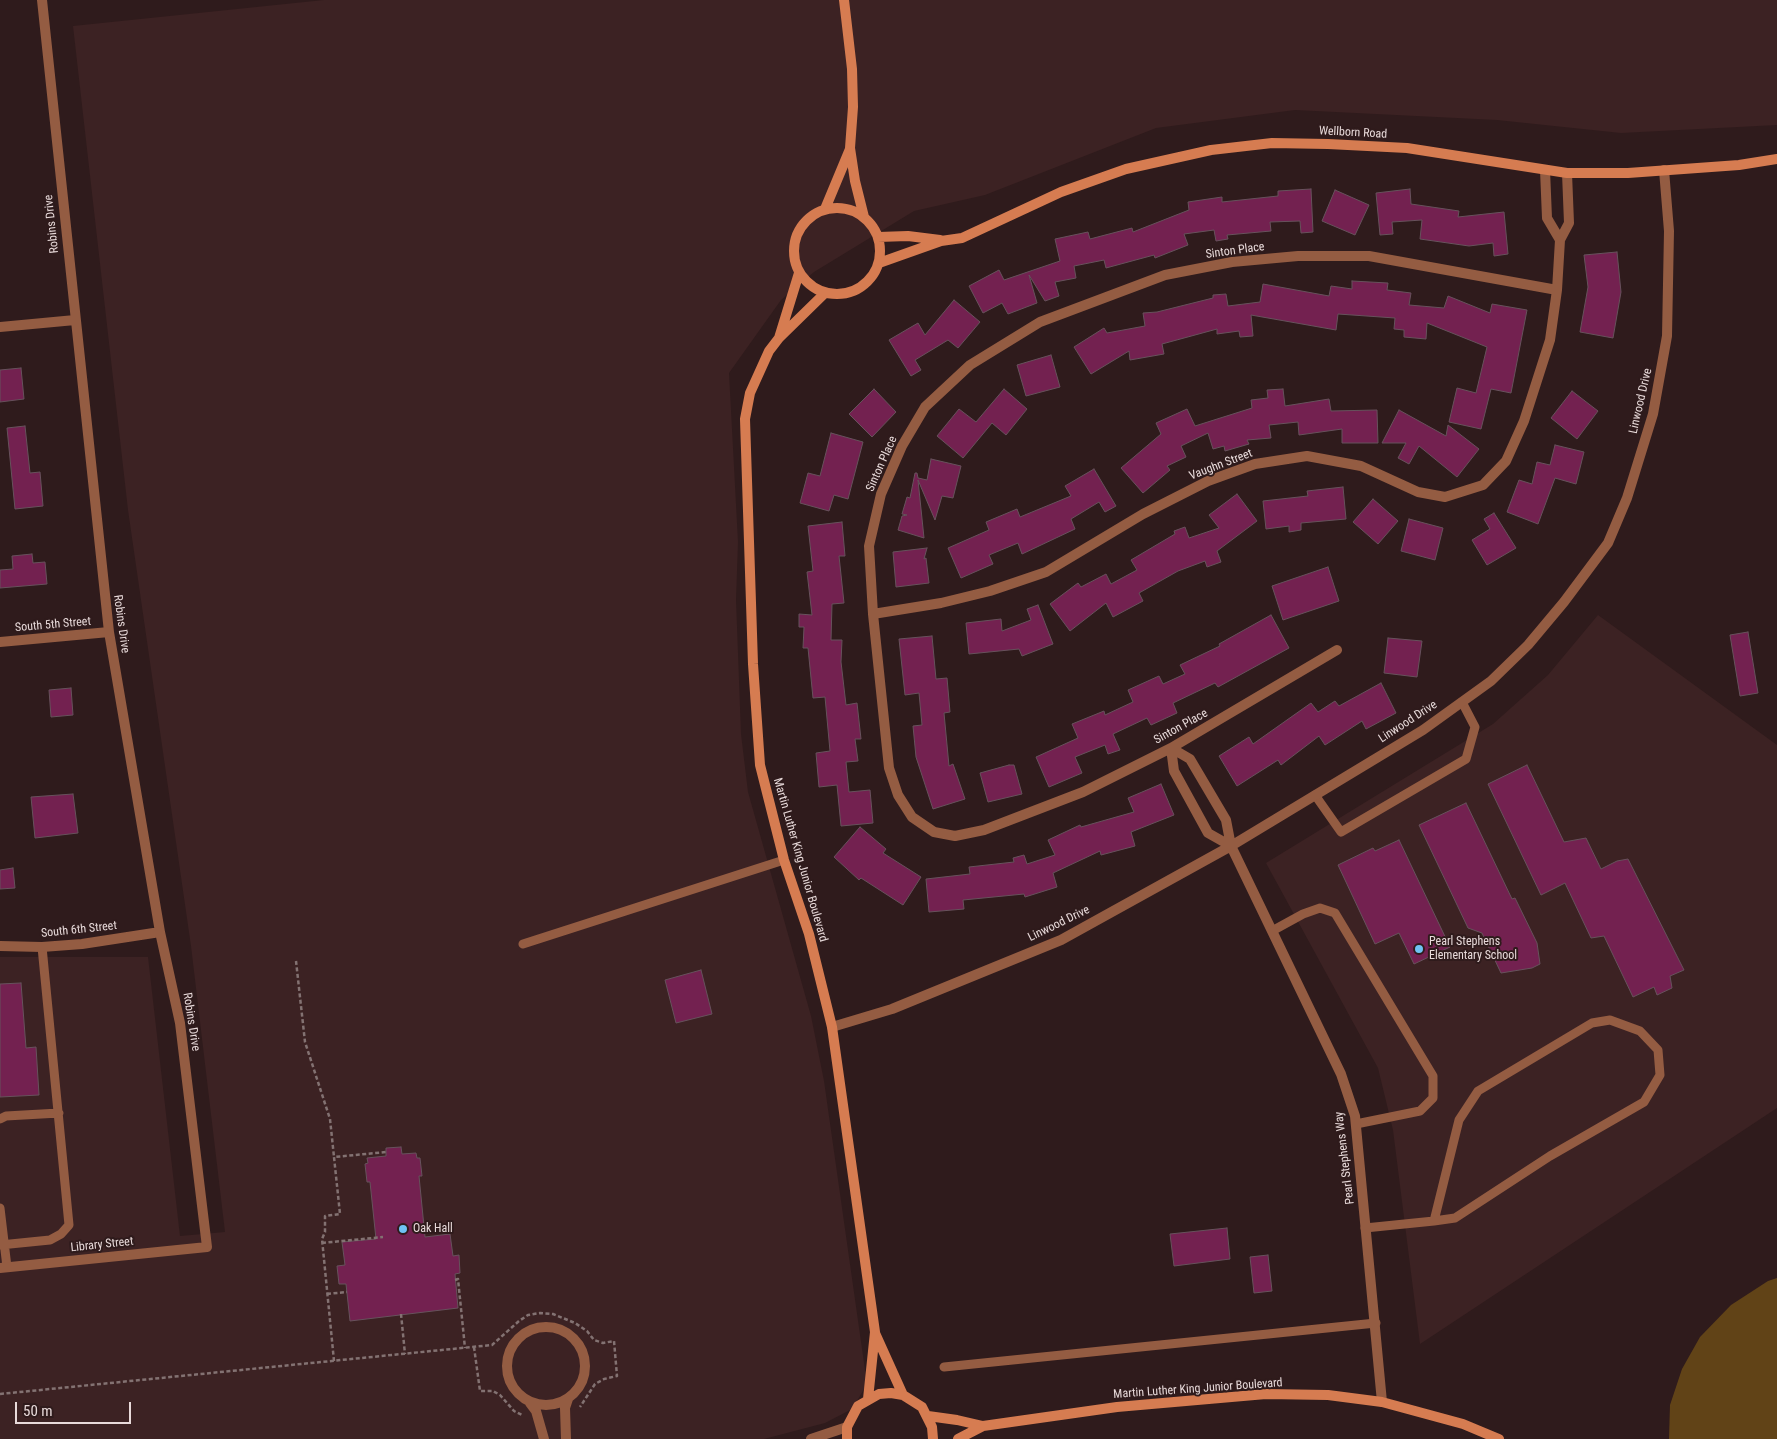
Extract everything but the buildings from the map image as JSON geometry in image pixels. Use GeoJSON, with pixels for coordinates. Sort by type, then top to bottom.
{"type":"FeatureCollection","features":[{"type":"Feature","properties":{"kind":"street","name":"Robins Drive"},"geometry":{"type":"LineString","coordinates":[[42,0],[109,632],[160,932],[180,1023],[207,1247]]}},
{"type":"Feature","properties":{"kind":"street"},"geometry":{"type":"LineString","coordinates":[[844,0],[852,69],[853,106],[850,148],[855,181],[864,217],[878,237],[880,249],[879,262],[873,275],[864,285],[852,292],[839,295],[815,289],[799,273],[794,261],[797,235],[803,223],[813,214],[825,209],[839,207],[852,210],[864,217]]}},
{"type":"Feature","properties":{"kind":"street","name":"Wellborn Road"},"geometry":{"type":"LineString","coordinates":[[941,241],[962,238],[1061,192],[1126,169],[1211,150],[1272,143],[1407,148],[1567,174],[1628,173],[1739,165],[1777,159]]}},
{"type":"Feature","properties":{"kind":"street"},"geometry":{"type":"LineString","coordinates":[[825,209],[850,148]]}},
{"type":"Feature","properties":{"kind":"street"},"geometry":{"type":"LineString","coordinates":[[1545,170],[1547,218],[1560,240]]}},
{"type":"Feature","properties":{"kind":"street","name":"Linwood Drive"},"geometry":{"type":"LineString","coordinates":[[832,1027],[892,1009],[1060,940],[1231,846],[1423,730],[1491,681],[1528,645],[1564,602],[1608,543],[1627,498],[1653,414],[1667,336],[1669,231],[1664,170]]}},
{"type":"Feature","properties":{"kind":"street","name":"Vaughn Street"},"geometry":{"type":"LineString","coordinates":[[873,614],[941,603],[990,591],[1046,572],[1143,514],[1208,481],[1254,464],[1307,456],[1361,466],[1418,492],[1445,497],[1483,485],[1506,461],[1524,421],[1550,340],[1557,290],[1560,240],[1569,223],[1567,174]]}},
{"type":"Feature","properties":{"kind":"street"},"geometry":{"type":"LineString","coordinates":[[878,237],[908,236],[941,241]]}},
{"type":"Feature","properties":{"kind":"street"},"geometry":{"type":"LineString","coordinates":[[879,262],[941,241]]}},
{"type":"Feature","properties":{"kind":"street","name":"Sinton Place"},"geometry":{"type":"LineString","coordinates":[[1337,650],[1171,748],[1083,792],[984,830],[955,836],[934,832],[912,817],[898,795],[889,768],[873,614],[869,546],[881,494],[911,430],[925,406],[970,365],[1040,322],[1165,275],[1232,262],[1298,256],[1369,256],[1557,290]]}},
{"type":"Feature","properties":{"kind":"street","name":"Martin Luther King Junior Boulevard"},"geometry":{"type":"LineString","coordinates":[[799,273],[778,338],[750,393],[745,419],[753,656],[760,766],[784,860],[809,934],[832,1027],[875,1332],[868,1399]]}},
{"type":"Feature","properties":{"kind":"street","name":"Martin Luther King Junior Boulevard"},"geometry":{"type":"LineString","coordinates":[[778,338],[825,293]]}},
{"type":"Feature","properties":{"kind":"street"},"geometry":{"type":"LineString","coordinates":[[0,327],[75,320]]}},
{"type":"Feature","properties":{"kind":"street","name":"South 5th Street"},"geometry":{"type":"LineString","coordinates":[[0,642],[109,632]]}},
{"type":"Feature","properties":{"kind":"street"},"geometry":{"type":"LineString","coordinates":[[1171,748],[1174,771],[1208,833],[1231,846]]}},
{"type":"Feature","properties":{"kind":"street","name":"Pearl Stephens Way"},"geometry":{"type":"LineString","coordinates":[[1171,748],[1190,759],[1226,820],[1231,846],[1341,1074],[1355,1116],[1382,1402]]}},
{"type":"Feature","properties":{"kind":"street","name":"South 6th Street"},"geometry":{"type":"LineString","coordinates":[[0,946],[42,947],[82,944],[160,932]]}},
{"type":"Feature","properties":{"kind":"street","name":"Library Street"},"geometry":{"type":"LineString","coordinates":[[4,1267],[207,1247]]}},
{"type":"Feature","properties":{"kind":"street"},"geometry":{"type":"LineString","coordinates":[[544,1439],[536,1411],[514,1389],[506,1369],[509,1352],[518,1338],[533,1329],[550,1327],[566,1333],[579,1345],[584,1361],[582,1382],[568,1399],[565,1408],[566,1439]]}},
{"type":"Feature","properties":{"kind":"street","name":"Martin Luther King Junior Boulevard"},"geometry":{"type":"LineString","coordinates":[[875,1332],[903,1395]]}},
{"type":"Feature","properties":{"kind":"street"},"geometry":{"type":"LineString","coordinates":[[847,1439],[847,1427],[858,1406],[879,1394],[903,1395],[922,1407],[928,1416],[933,1439]]}},
{"type":"Feature","properties":{"kind":"street","name":"Martin Luther King Junior Boulevard"},"geometry":{"type":"LineString","coordinates":[[958,1439],[983,1426],[1117,1407],[1266,1394],[1328,1395],[1382,1402],[1463,1424],[1499,1439]]}},
{"type":"Feature","properties":{"kind":"street"},"geometry":{"type":"LineString","coordinates":[[530,1403],[550,1405],[568,1399]]}},
{"type":"Feature","properties":{"kind":"street","name":"Martin Luther King Junior Boulevard"},"geometry":{"type":"LineString","coordinates":[[928,1416],[983,1426]]}},
{"type":"Feature","properties":{"kind":"street"},"geometry":{"type":"LineString","coordinates":[[811,1439],[847,1427]]}},
{"type":"Feature","properties":{"kind":"lane"},"geometry":{"type":"LineString","coordinates":[[1315,795],[1341,832],[1466,759],[1475,727],[1462,702]]}},
{"type":"Feature","properties":{"kind":"lane"},"geometry":{"type":"LineString","coordinates":[[523,944],[784,860]]}},
{"type":"Feature","properties":{"kind":"lane"},"geometry":{"type":"LineString","coordinates":[[1272,931],[1303,914],[1320,908],[1335,914],[1433,1076],[1433,1098],[1420,1111],[1356,1124]]}},
{"type":"Feature","properties":{"kind":"lane"},"geometry":{"type":"LineString","coordinates":[[2,1245],[50,1240],[61,1234],[69,1225],[42,947]]}},
{"type":"Feature","properties":{"kind":"lane"},"geometry":{"type":"LineString","coordinates":[[1365,1228],[1434,1221],[1455,1218],[1550,1156],[1644,1102],[1660,1075],[1658,1050],[1640,1031],[1610,1020],[1592,1023],[1478,1091],[1459,1120],[1434,1221]]}},
{"type":"Feature","properties":{"kind":"lane"},"geometry":{"type":"LineString","coordinates":[[0,1119],[6,1116],[59,1113]]}},
{"type":"Feature","properties":{"kind":"lane"},"geometry":{"type":"LineString","coordinates":[[0,1208],[4,1267]]}},
{"type":"Feature","properties":{"kind":"lane"},"geometry":{"type":"LineString","coordinates":[[944,1367],[1376,1323]]}},
{"type":"Feature","properties":{"kind":"path"},"geometry":{"type":"LineString","coordinates":[[296,961],[305,1042],[330,1119],[340,1214],[325,1216],[322,1244],[334,1361]]}},
{"type":"Feature","properties":{"kind":"path"},"geometry":{"type":"LineString","coordinates":[[334,1157],[386,1152]]}},
{"type":"Feature","properties":{"kind":"path"},"geometry":{"type":"LineString","coordinates":[[322,1244],[383,1237]]}},
{"type":"Feature","properties":{"kind":"path"},"geometry":{"type":"LineString","coordinates":[[455,1280],[458,1279],[465,1348]]}},
{"type":"Feature","properties":{"kind":"path"},"geometry":{"type":"LineString","coordinates":[[327,1294],[347,1292]]}},
{"type":"Feature","properties":{"kind":"path"},"geometry":{"type":"LineString","coordinates":[[0,1394],[492,1345],[519,1321],[528,1315],[540,1313],[553,1314],[576,1323],[587,1331],[594,1340],[603,1343],[614,1341],[617,1376],[604,1379],[595,1384],[579,1409]]}},
{"type":"Feature","properties":{"kind":"path"},"geometry":{"type":"LineString","coordinates":[[402,1314],[406,1354]]}},
{"type":"Feature","properties":{"kind":"path"},"geometry":{"type":"LineString","coordinates":[[474,1347],[480,1390],[493,1391],[500,1395],[514,1411],[524,1415]]}},
{"type":"Feature","properties":{"kind":"shaded area"},"geometry":{"type":"Polygon","coordinates":[[[324,0],[1777,0],[1777,125],[1621,133],[1497,120],[1295,110],[1156,128],[985,195],[914,211],[814,272],[781,300],[729,373],[738,542],[736,600],[741,734],[748,792],[811,1016],[824,1081],[867,1384],[852,1409],[825,1423],[764,1439],[0,1439],[0,957],[148,957],[180,1236],[225,1232],[191,946],[128,510],[73,26],[324,0]]]}},
{"type":"Feature","properties":{"kind":"shaded area"},"geometry":{"type":"Polygon","coordinates":[[[1598,615],[1777,745],[1777,1108],[1420,1344],[1393,1130],[1378,1068],[1266,863],[1493,724],[1548,675],[1598,615]]]}},
{"type":"Feature","properties":{"kind":"shaded area"},"geometry":{"type":"Polygon","coordinates":[[[1777,1278],[1777,1439],[1669,1439],[1670,1405],[1682,1369],[1700,1337],[1731,1305],[1768,1281],[1777,1278]]]}},
{"type":"Feature","properties":{"kind":"place","name":"Pearl Stephens Elementary School"},"geometry":{"type":"Point","coordinates":[1419,949]}},
{"type":"Feature","properties":{"kind":"place","name":"Oak Hall"},"geometry":{"type":"Point","coordinates":[403,1229]}}]}
